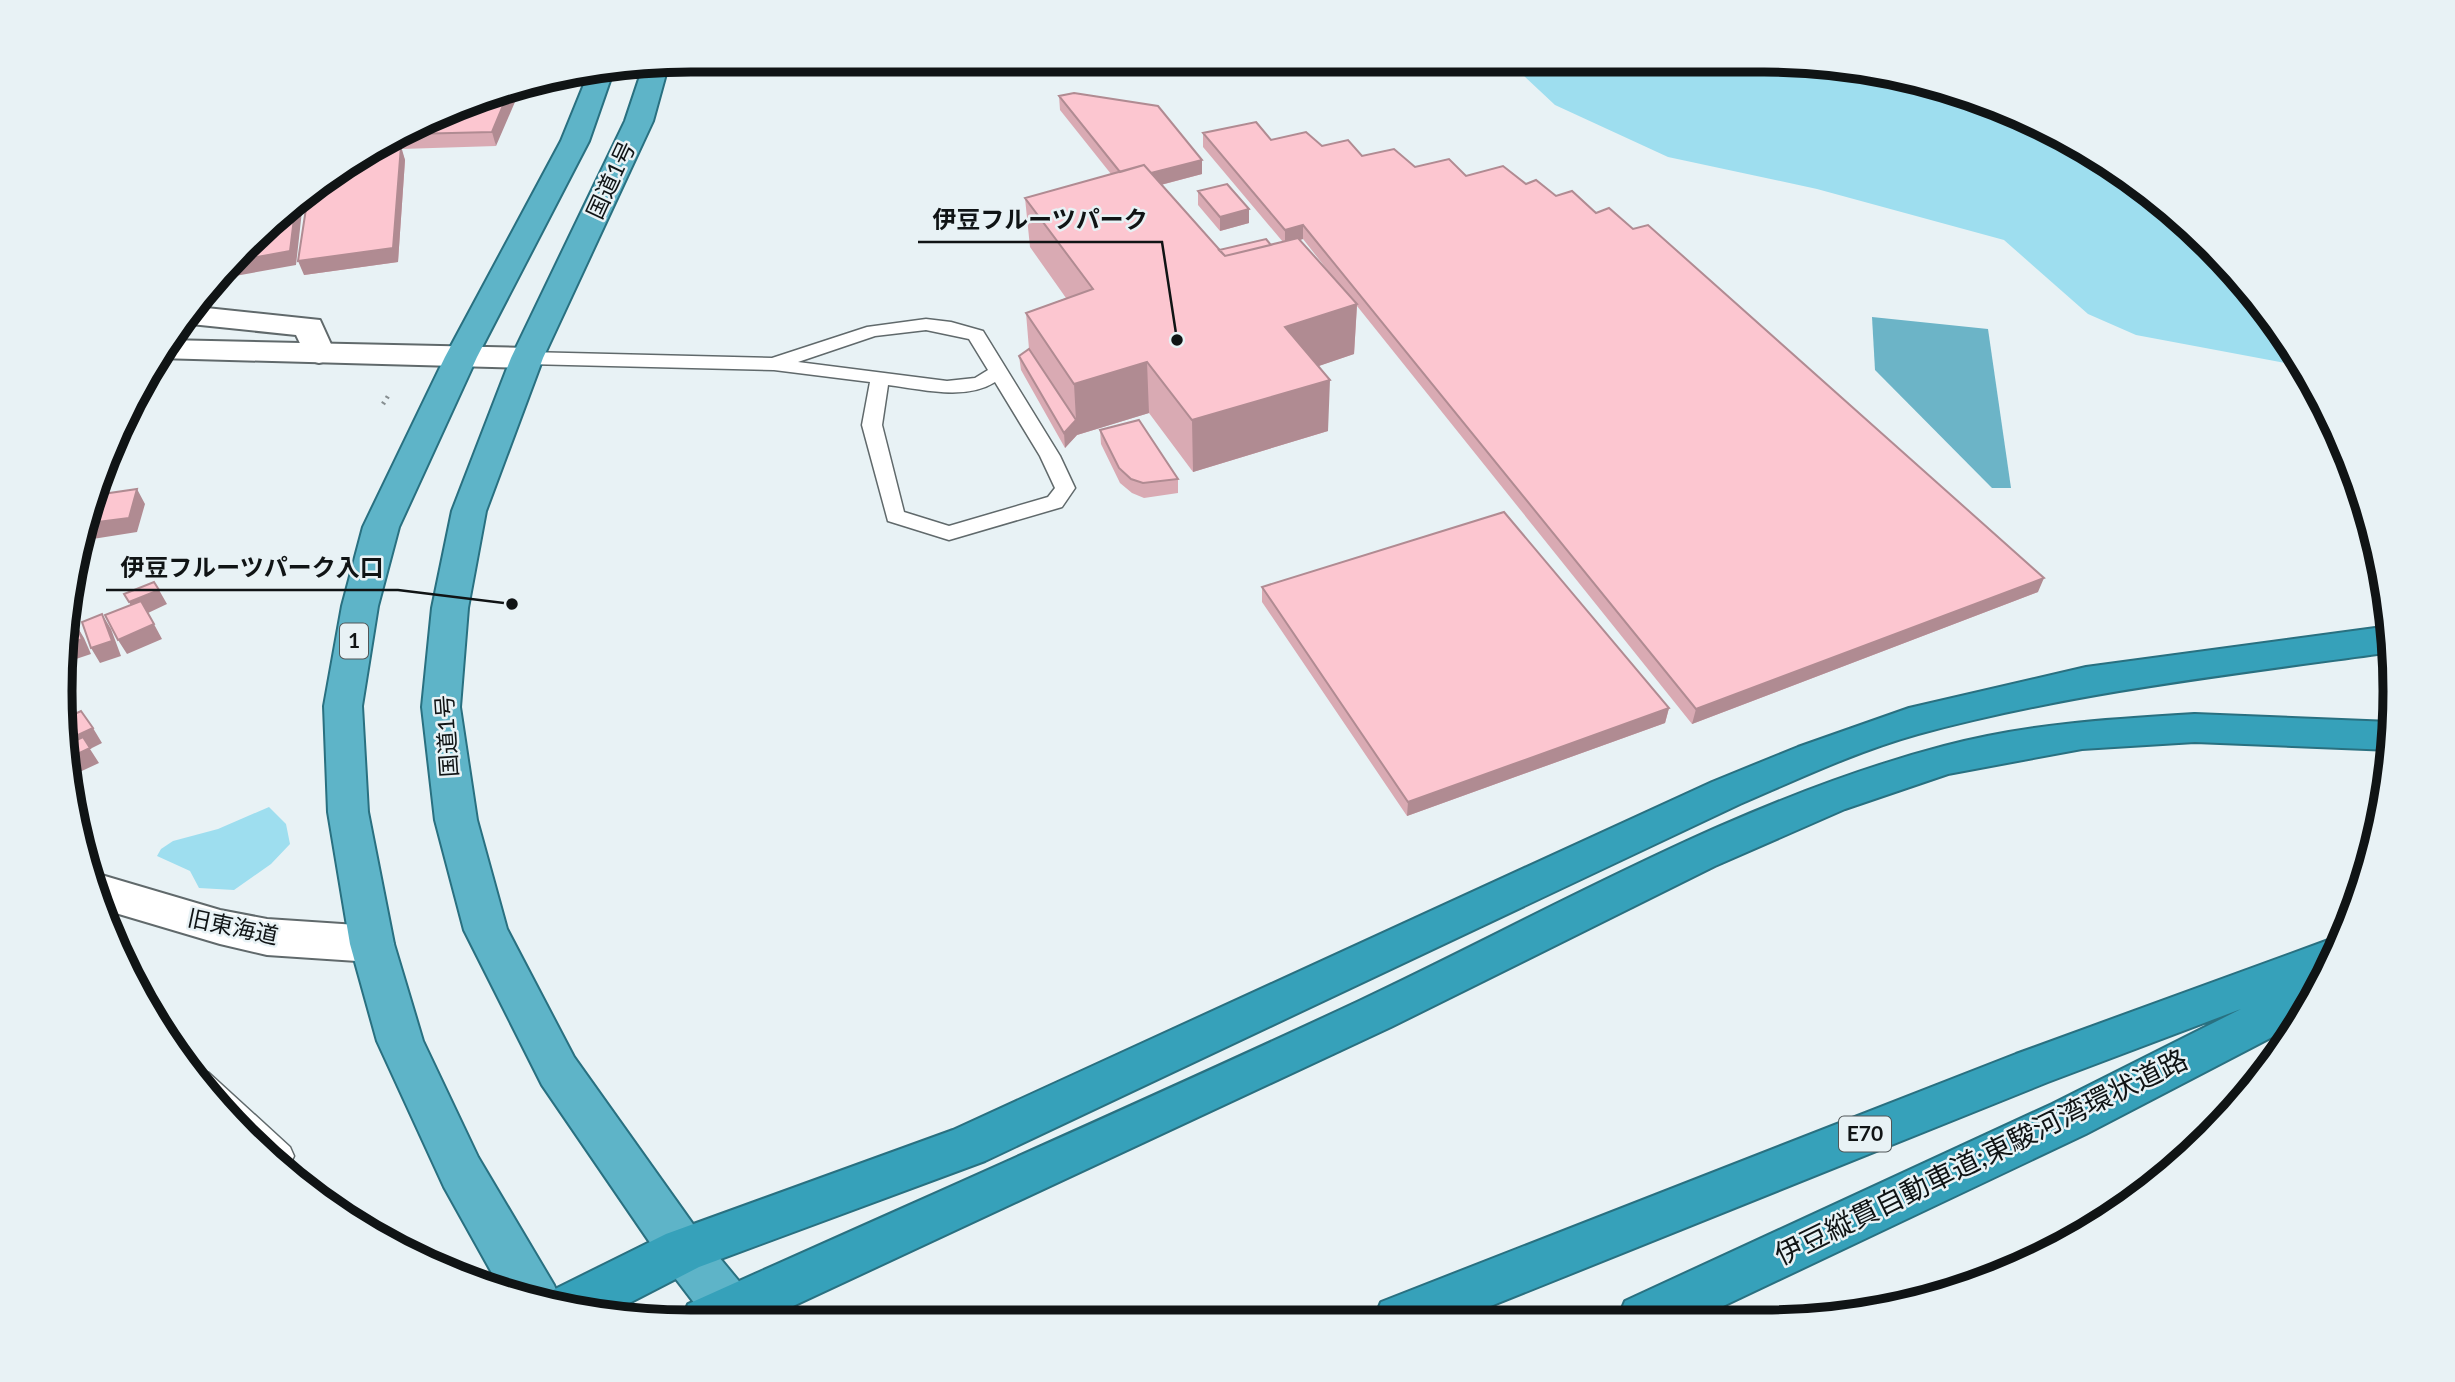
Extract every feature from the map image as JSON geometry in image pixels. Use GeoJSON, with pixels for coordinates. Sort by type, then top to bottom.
{"type":"FeatureCollection","features":[{"type":"Feature","properties":{"kind":"highway","name":"国道1号"},"geometry":{"type":"LineString","coordinates":[[654,73],[639,121],[527,358],[469,511],[450,608],[441,707],[456,820],[486,930],[558,1072],[683,1250],[722,1310]]}},
{"type":"Feature","properties":{"kind":"highway","name":"1"},"geometry":{"type":"LineString","coordinates":[[528,1288],[461,1172],[400,1041],[372,944],[348,812],[342,706],[360,606],[381,527],[461,357],[575,141],[599,79]]}},
{"type":"Feature","properties":{"kind":"highway"},"geometry":{"type":"LineString","coordinates":[[584,1300],[683,1250],[968,1146],[1726,793],[1812,757],[1909,722],[2086,681],[2381,640]]}},
{"type":"Feature","properties":{"kind":"highway"},"geometry":{"type":"LineString","coordinates":[[741,1310],[1363,1019],[1700,855],[1831,798],[1946,760],[2082,735],[2195,727],[2382,736]]}},
{"type":"Feature","properties":{"kind":"highway","name":"伊豆縦貫自動車道;東駿河湾環状道路"},"geometry":{"type":"LineString","coordinates":[[1422,1310],[2032,1068],[2321,961]]}},
{"type":"Feature","properties":{"kind":"highway","name":"伊豆縦貫自動車道;東駿河湾環状道路"},"geometry":{"type":"LineString","coordinates":[[1660,1310],[2069,1119],[2300,1001]]}},
{"type":"Feature","properties":{"kind":"street"},"geometry":{"type":"LineString","coordinates":[[198,317],[309,327],[319,353]]}},
{"type":"Feature","properties":{"kind":"street"},"geometry":{"type":"LineString","coordinates":[[175,349],[527,358]]}},
{"type":"Feature","properties":{"kind":"street","name":"旧東海道"},"geometry":{"type":"LineString","coordinates":[[106,893],[220,927],[267,937],[372,944]]}},
{"type":"Feature","properties":{"kind":"lane"},"geometry":{"type":"LineString","coordinates":[[775,363],[846,338],[902,327],[934,325],[960,328],[976,335],[1050,456],[1065,488],[1055,502],[949,533],[895,516],[872,425],[880,377]]}},
{"type":"Feature","properties":{"kind":"lane"},"geometry":{"type":"LineString","coordinates":[[527,358],[775,363],[964,387],[980,383],[997,372]]}},
{"type":"Feature","properties":{"kind":"shaded area"},"geometry":{"type":"Polygon","coordinates":[[[1520,72],[1805,73],[1885,84],[1963,105],[2001,119],[2074,155],[2141,200],[2172,225],[2230,283],[2289,364],[2136,335],[2088,314],[2004,240],[1817,189],[1668,157],[1555,105],[1520,72]]]}},
{"type":"Feature","properties":{"kind":"shaded area"},"geometry":{"type":"Polygon","coordinates":[[[1872,317],[1988,329],[2011,488],[1992,488],[1875,370],[1872,317]]]}},
{"type":"Feature","properties":{"kind":"shaded area"},"geometry":{"type":"Polygon","coordinates":[[[269,807],[286,824],[290,844],[271,864],[234,890],[199,888],[190,871],[157,856],[161,849],[173,841],[218,829],[269,807]]]}},
{"type":"Feature","properties":{"kind":"building"},"geometry":{"type":"Polygon","coordinates":[[[1074,93],[1158,106],[1202,160],[1151,173],[1144,165],[1120,172],[1059,96],[1074,93]]]}},
{"type":"Feature","properties":{"kind":"building"},"geometry":{"type":"Polygon","coordinates":[[[505,101],[492,132],[422,134],[505,101]]]}},
{"type":"Feature","properties":{"kind":"building"},"geometry":{"type":"Polygon","coordinates":[[[1256,122],[1271,140],[1306,132],[1322,146],[1348,140],[1362,156],[1394,149],[1415,167],[1449,159],[1466,176],[1503,166],[1526,184],[1536,180],[1556,196],[1572,191],[1596,213],[1609,208],[1633,229],[1648,225],[2044,578],[1696,709],[1303,225],[1285,230],[1203,133],[1256,122]]]}},
{"type":"Feature","properties":{"kind":"building"},"geometry":{"type":"Polygon","coordinates":[[[401,146],[393,248],[298,261],[306,206],[347,176],[401,146]]]}},
{"type":"Feature","properties":{"kind":"building"},"geometry":{"type":"Polygon","coordinates":[[[1144,165],[1225,256],[1298,238],[1357,304],[1285,327],[1330,380],[1192,420],[1147,362],[1074,384],[1026,313],[1093,289],[1025,198],[1144,165]]]}},
{"type":"Feature","properties":{"kind":"building"},"geometry":{"type":"Polygon","coordinates":[[[1227,184],[1249,209],[1220,217],[1198,191],[1227,184]]]}},
{"type":"Feature","properties":{"kind":"building"},"geometry":{"type":"Polygon","coordinates":[[[294,216],[290,251],[248,259],[294,216]]]}},
{"type":"Feature","properties":{"kind":"building"},"geometry":{"type":"Polygon","coordinates":[[[1266,239],[1271,245],[1225,256],[1219,250],[1266,239]]]}},
{"type":"Feature","properties":{"kind":"building"},"geometry":{"type":"Polygon","coordinates":[[[1029,349],[1076,420],[1064,433],[1019,356],[1029,349]]]}},
{"type":"Feature","properties":{"kind":"building"},"geometry":{"type":"Polygon","coordinates":[[[1139,420],[1178,479],[1143,483],[1131,479],[1119,468],[1100,430],[1139,420]]]}},
{"type":"Feature","properties":{"kind":"building"},"geometry":{"type":"Polygon","coordinates":[[[137,489],[129,518],[96,522],[104,494],[137,489]]]}},
{"type":"Feature","properties":{"kind":"building"},"geometry":{"type":"Polygon","coordinates":[[[1504,512],[1669,708],[1408,802],[1262,587],[1504,512]]]}},
{"type":"Feature","properties":{"kind":"building"},"geometry":{"type":"Polygon","coordinates":[[[154,582],[159,590],[129,602],[124,594],[154,582]]]}},
{"type":"Feature","properties":{"kind":"building"},"geometry":{"type":"Polygon","coordinates":[[[141,601],[154,624],[118,640],[105,615],[141,601]]]}},
{"type":"Feature","properties":{"kind":"building"},"geometry":{"type":"Polygon","coordinates":[[[102,614],[112,641],[91,648],[82,622],[102,614]]]}},
{"type":"Feature","properties":{"kind":"building"},"geometry":{"type":"Polygon","coordinates":[[[76,624],[82,639],[74,642],[76,624]]]}},
{"type":"Feature","properties":{"kind":"building"},"geometry":{"type":"Polygon","coordinates":[[[81,711],[93,728],[74,737],[73,715],[81,711]]]}},
{"type":"Feature","properties":{"kind":"building"},"geometry":{"type":"Polygon","coordinates":[[[83,737],[90,748],[75,755],[74,741],[83,737]]]}},
{"type":"Feature","properties":{"kind":"place","name":"伊豆フルーツパーク"},"geometry":{"type":"Point","coordinates":[1177,340]}},
{"type":"Feature","properties":{"kind":"place","name":"伊豆フルーツパーク入口"},"geometry":{"type":"Point","coordinates":[512,604]}}]}
